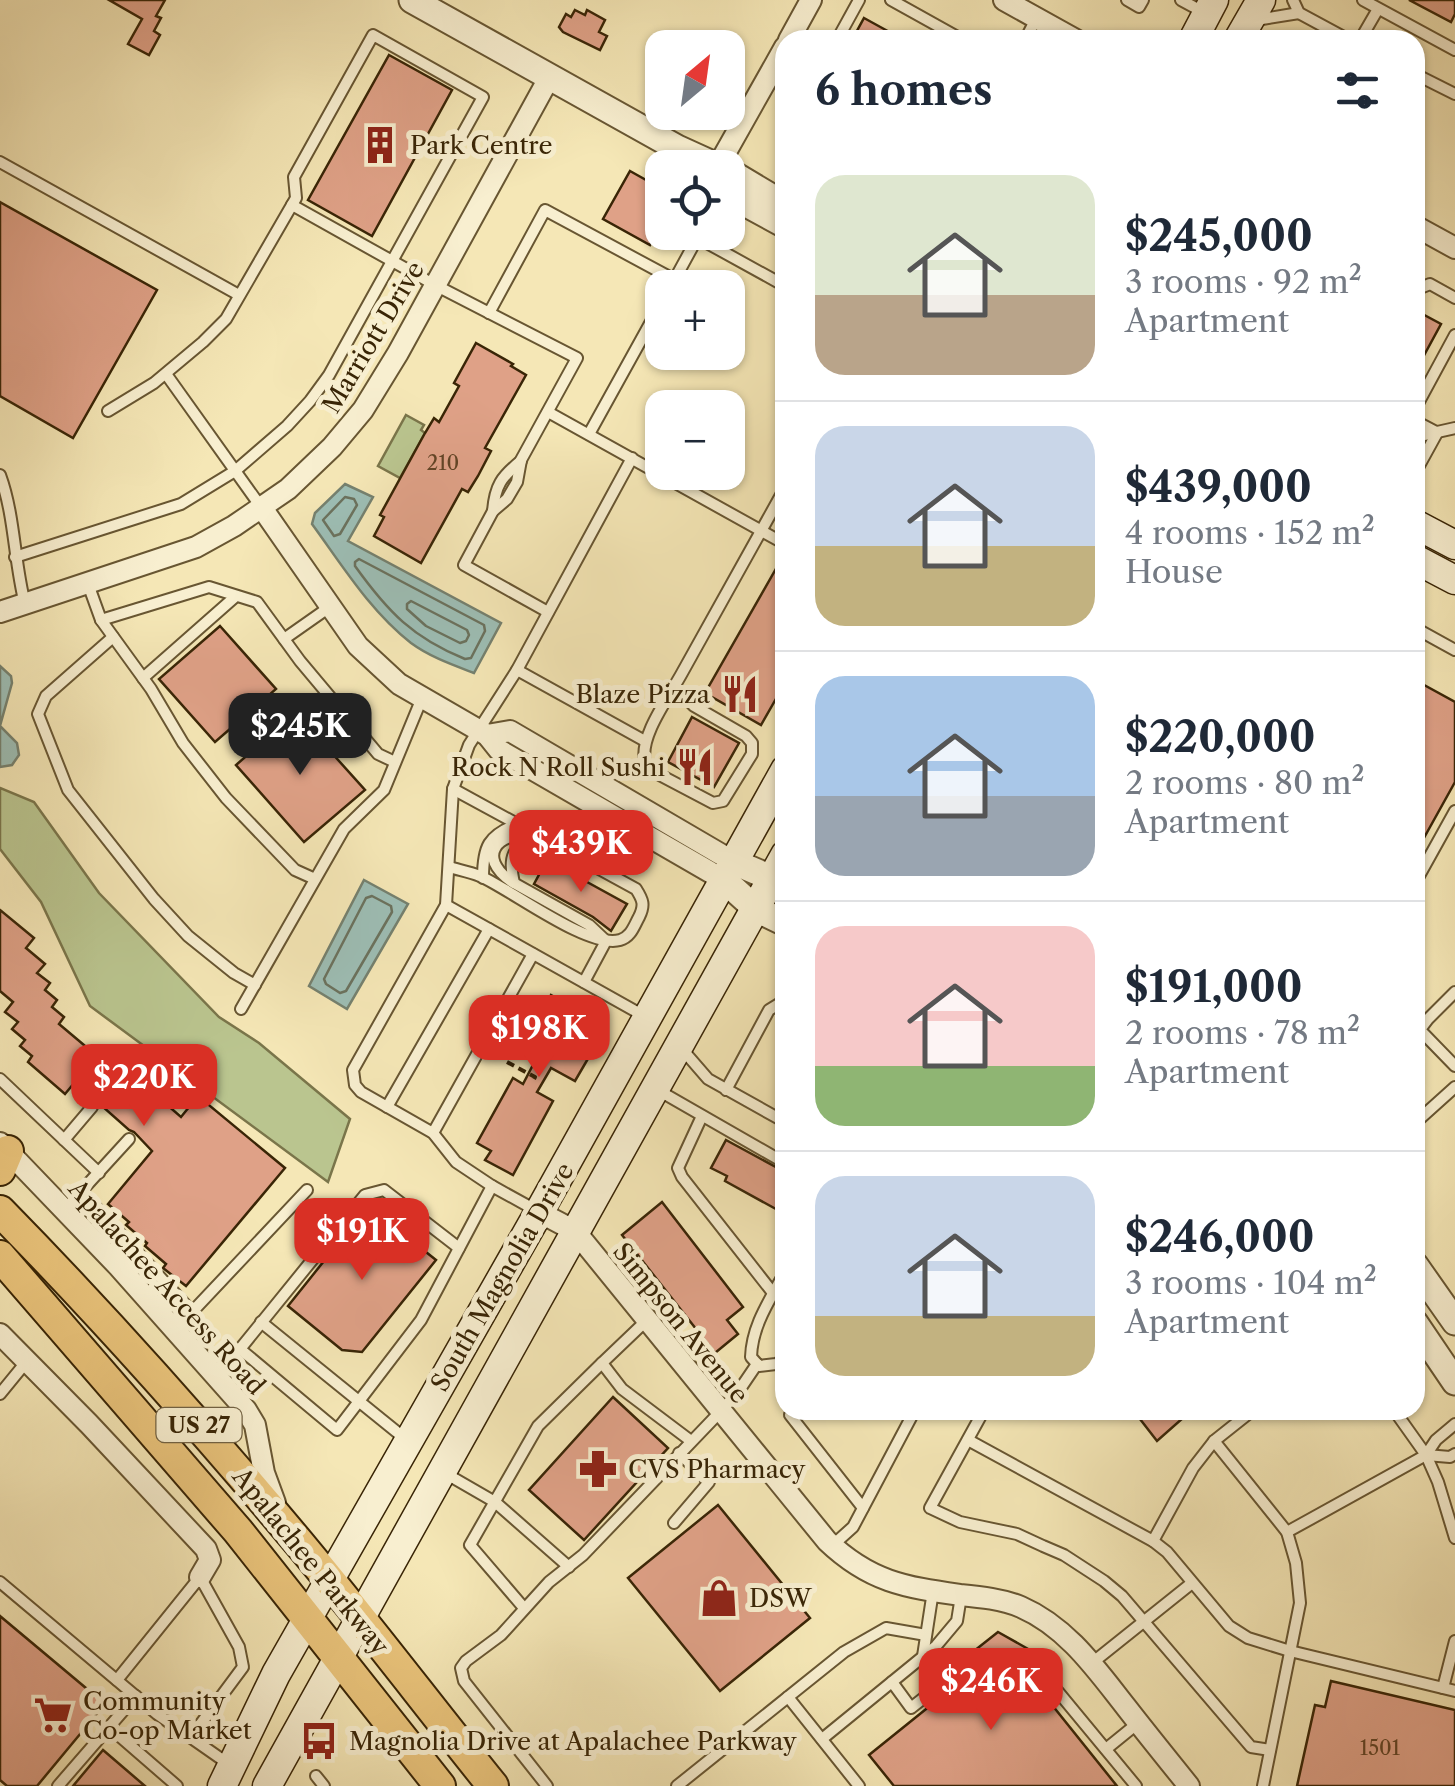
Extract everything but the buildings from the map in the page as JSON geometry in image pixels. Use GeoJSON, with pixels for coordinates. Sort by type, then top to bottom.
{"type":"FeatureCollection","features":[{"type":"Feature","properties":{"kind":"main road"},"geometry":{"type":"LineString","coordinates":[[1198,30],[1211,7]]}},
{"type":"Feature","properties":{"kind":"main road"},"geometry":{"type":"LineString","coordinates":[[1425,529],[1455,544]]}},
{"type":"Feature","properties":{"kind":"main road"},"geometry":{"type":"LineString","coordinates":[[1425,564],[1455,580]]}},
{"type":"Feature","properties":{"kind":"main road","name":"South Magnolia Drive"},"geometry":{"type":"LineString","coordinates":[[227,1776],[276,1674],[775,788]]}},
{"type":"Feature","properties":{"kind":"main road","name":"South Magnolia Drive"},"geometry":{"type":"LineString","coordinates":[[267,1786],[654,1088],[775,881]]}},
{"type":"Feature","properties":{"kind":"main road","name":"Apalachee Parkway"},"geometry":{"type":"LineString","coordinates":[[0,1211],[179,1402],[329,1580],[492,1786]]}},
{"type":"Feature","properties":{"kind":"main road","name":"Apalachee Parkway"},"geometry":{"type":"LineString","coordinates":[[0,1256],[184,1467],[308,1619],[430,1780]]}},
{"type":"Feature","properties":{"kind":"street"},"geometry":{"type":"LineString","coordinates":[[412,0],[682,150]]}},
{"type":"Feature","properties":{"kind":"street"},"geometry":{"type":"LineString","coordinates":[[796,30],[811,0]]}},
{"type":"Feature","properties":{"kind":"street"},"geometry":{"type":"LineString","coordinates":[[1004,0],[1057,30]]}},
{"type":"Feature","properties":{"kind":"street"},"geometry":{"type":"LineString","coordinates":[[718,150],[775,67]]}},
{"type":"Feature","properties":{"kind":"street","name":"Marriott Drive"},"geometry":{"type":"LineString","coordinates":[[0,612],[196,546],[262,508],[332,447],[363,410],[398,353],[549,78]]}},
{"type":"Feature","properties":{"kind":"street"},"geometry":{"type":"LineString","coordinates":[[745,184],[775,200]]}},
{"type":"Feature","properties":{"kind":"street"},"geometry":{"type":"LineString","coordinates":[[745,208],[775,221]]}},
{"type":"Feature","properties":{"kind":"street"},"geometry":{"type":"LineString","coordinates":[[1425,232],[1455,248]]}},
{"type":"Feature","properties":{"kind":"street"},"geometry":{"type":"LineString","coordinates":[[262,508],[358,646],[399,684],[482,732],[510,731],[729,871],[756,909],[775,918]]}},
{"type":"Feature","properties":{"kind":"street"},"geometry":{"type":"LineString","coordinates":[[729,871],[775,872]]}},
{"type":"Feature","properties":{"kind":"street","name":"Apalachee Access Road"},"geometry":{"type":"LineString","coordinates":[[3,1154],[65,1210],[246,1410],[255,1425],[268,1485],[292,1535]]}},
{"type":"Feature","properties":{"kind":"street","name":"Simpson Avenue"},"geometry":{"type":"LineString","coordinates":[[539,1212],[575,1231],[842,1556],[900,1586],[994,1599],[1039,1616],[1068,1638],[1091,1664],[1189,1786]]}},
{"type":"Feature","properties":{"kind":"street"},"geometry":{"type":"LineString","coordinates":[[1425,1279],[1455,1322]]}},
{"type":"Feature","properties":{"kind":"street"},"geometry":{"type":"LineString","coordinates":[[1425,1338],[1455,1382]]}},
{"type":"Feature","properties":{"kind":"street"},"geometry":{"type":"LineString","coordinates":[[2,1340],[27,1361],[206,1548],[210,1560],[200,1577]]}},
{"type":"Feature","properties":{"kind":"lane"},"geometry":{"type":"LineString","coordinates":[[842,30],[859,0]]}},
{"type":"Feature","properties":{"kind":"lane"},"geometry":{"type":"LineString","coordinates":[[891,0],[945,30]]}},
{"type":"Feature","properties":{"kind":"lane"},"geometry":{"type":"LineString","coordinates":[[1127,0],[1139,7],[1143,0]]}},
{"type":"Feature","properties":{"kind":"lane"},"geometry":{"type":"LineString","coordinates":[[1181,0],[1211,7]]}},
{"type":"Feature","properties":{"kind":"lane"},"geometry":{"type":"LineString","coordinates":[[1293,0],[1300,12],[1332,30]]}},
{"type":"Feature","properties":{"kind":"lane"},"geometry":{"type":"LineString","coordinates":[[1364,0],[1417,30]]}},
{"type":"Feature","properties":{"kind":"lane"},"geometry":{"type":"LineString","coordinates":[[1366,30],[1378,9]]}},
{"type":"Feature","properties":{"kind":"lane"},"geometry":{"type":"LineString","coordinates":[[1249,20],[1300,12]]}},
{"type":"Feature","properties":{"kind":"lane"},"geometry":{"type":"LineString","coordinates":[[1029,30],[1036,18]]}},
{"type":"Feature","properties":{"kind":"lane"},"geometry":{"type":"LineString","coordinates":[[1425,34],[1455,50]]}},
{"type":"Feature","properties":{"kind":"lane"},"geometry":{"type":"LineString","coordinates":[[15,557],[181,504],[235,471],[287,426],[329,375],[484,97],[372,35],[294,177],[296,198],[292,206],[226,319],[154,384],[108,412]]}},
{"type":"Feature","properties":{"kind":"lane"},"geometry":{"type":"LineString","coordinates":[[1425,79],[1455,94]]}},
{"type":"Feature","properties":{"kind":"lane"},"geometry":{"type":"LineString","coordinates":[[0,162],[240,296]]}},
{"type":"Feature","properties":{"kind":"lane"},"geometry":{"type":"LineString","coordinates":[[292,206],[577,358],[522,460],[505,474],[494,492],[493,512],[464,565],[548,612]]}},
{"type":"Feature","properties":{"kind":"lane"},"geometry":{"type":"LineString","coordinates":[[489,313],[545,210],[649,270]]}},
{"type":"Feature","properties":{"kind":"lane"},"geometry":{"type":"LineString","coordinates":[[724,250],[775,280]]}},
{"type":"Feature","properties":{"kind":"lane"},"geometry":{"type":"LineString","coordinates":[[1425,286],[1430,284],[1455,298]]}},
{"type":"Feature","properties":{"kind":"lane"},"geometry":{"type":"LineString","coordinates":[[589,434],[645,333]]}},
{"type":"Feature","properties":{"kind":"lane"},"geometry":{"type":"LineString","coordinates":[[1425,391],[1455,335]]}},
{"type":"Feature","properties":{"kind":"lane"},"geometry":{"type":"LineString","coordinates":[[166,374],[262,508]]}},
{"type":"Feature","properties":{"kind":"lane"},"geometry":{"type":"LineString","coordinates":[[548,412],[775,538]]}},
{"type":"Feature","properties":{"kind":"lane"},"geometry":{"type":"LineString","coordinates":[[1425,426],[1436,433]]}},
{"type":"Feature","properties":{"kind":"lane"},"geometry":{"type":"LineString","coordinates":[[1425,435],[1455,428]]}},
{"type":"Feature","properties":{"kind":"lane"},"geometry":{"type":"LineString","coordinates":[[1425,454],[1436,433]]}},
{"type":"Feature","properties":{"kind":"lane"},"geometry":{"type":"LineString","coordinates":[[539,1212],[456,1162],[433,1132],[362,1092],[355,1085],[353,1070],[446,905],[452,789],[460,765],[517,670],[632,458]]}},
{"type":"Feature","properties":{"kind":"lane"},"geometry":{"type":"LineString","coordinates":[[0,475],[26,604]]}},
{"type":"Feature","properties":{"kind":"lane"},"geometry":{"type":"LineString","coordinates":[[675,687],[694,706],[746,736],[752,744],[752,754],[724,801],[714,803],[656,773],[646,762],[645,741],[775,506]]}},
{"type":"Feature","properties":{"kind":"lane"},"geometry":{"type":"LineString","coordinates":[[88,584],[101,620],[226,798],[295,870],[315,879]]}},
{"type":"Feature","properties":{"kind":"lane"},"geometry":{"type":"LineString","coordinates":[[101,620],[208,588],[256,602],[378,754],[395,762]]}},
{"type":"Feature","properties":{"kind":"lane"},"geometry":{"type":"LineString","coordinates":[[143,678],[236,596]]}},
{"type":"Feature","properties":{"kind":"lane"},"geometry":{"type":"LineString","coordinates":[[284,639],[330,606]]}},
{"type":"Feature","properties":{"kind":"lane"},"geometry":{"type":"LineString","coordinates":[[1425,634],[1455,650]]}},
{"type":"Feature","properties":{"kind":"lane"},"geometry":{"type":"LineString","coordinates":[[113,636],[46,696],[38,714],[68,790],[188,936],[255,985]]}},
{"type":"Feature","properties":{"kind":"lane"},"geometry":{"type":"LineString","coordinates":[[517,670],[645,741]]}},
{"type":"Feature","properties":{"kind":"lane"},"geometry":{"type":"LineString","coordinates":[[241,1009],[344,829],[384,790],[422,698]]}},
{"type":"Feature","properties":{"kind":"lane"},"geometry":{"type":"LineString","coordinates":[[450,867],[483,878],[586,935],[606,941],[623,940],[631,934],[644,908],[636,889],[452,789]]}},
{"type":"Feature","properties":{"kind":"lane"},"geometry":{"type":"LineString","coordinates":[[1425,864],[1455,811]]}},
{"type":"Feature","properties":{"kind":"lane"},"geometry":{"type":"LineString","coordinates":[[483,878],[488,843],[502,830],[518,824]]}},
{"type":"Feature","properties":{"kind":"lane"},"geometry":{"type":"LineString","coordinates":[[538,835],[522,834],[505,840],[494,850],[494,866],[514,883],[590,926],[606,941]]}},
{"type":"Feature","properties":{"kind":"lane"},"geometry":{"type":"LineString","coordinates":[[514,883],[514,852],[538,835]]}},
{"type":"Feature","properties":{"kind":"lane"},"geometry":{"type":"LineString","coordinates":[[446,905],[648,1018]]}},
{"type":"Feature","properties":{"kind":"lane"},"geometry":{"type":"LineString","coordinates":[[388,1107],[489,929]]}},
{"type":"Feature","properties":{"kind":"lane"},"geometry":{"type":"LineString","coordinates":[[584,982],[606,941]]}},
{"type":"Feature","properties":{"kind":"lane"},"geometry":{"type":"LineString","coordinates":[[433,1132],[534,954]]}},
{"type":"Feature","properties":{"kind":"lane"},"geometry":{"type":"LineString","coordinates":[[1425,1024],[1455,992]]}},
{"type":"Feature","properties":{"kind":"lane"},"geometry":{"type":"LineString","coordinates":[[726,1090],[769,1010],[775,1006]]}},
{"type":"Feature","properties":{"kind":"lane"},"geometry":{"type":"LineString","coordinates":[[1425,1040],[1455,1066]]}},
{"type":"Feature","properties":{"kind":"lane"},"geometry":{"type":"LineString","coordinates":[[679,1044],[708,1080],[775,1117]]}},
{"type":"Feature","properties":{"kind":"lane"},"geometry":{"type":"LineString","coordinates":[[0,1078],[98,1173]]}},
{"type":"Feature","properties":{"kind":"lane"},"geometry":{"type":"LineString","coordinates":[[654,1088],[775,1157]]}},
{"type":"Feature","properties":{"kind":"lane"},"geometry":{"type":"LineString","coordinates":[[1425,1114],[1455,1088]]}},
{"type":"Feature","properties":{"kind":"lane"},"geometry":{"type":"LineString","coordinates":[[64,1140],[92,1106]]}},
{"type":"Feature","properties":{"kind":"lane"},"geometry":{"type":"LineString","coordinates":[[702,1116],[678,1168],[774,1293],[754,1332],[751,1357],[760,1366],[775,1364]]}},
{"type":"Feature","properties":{"kind":"lane"},"geometry":{"type":"LineString","coordinates":[[65,1210],[129,1140]]}},
{"type":"Feature","properties":{"kind":"lane"},"geometry":{"type":"LineString","coordinates":[[240,1348],[336,1430],[421,1320],[492,1186]]}},
{"type":"Feature","properties":{"kind":"lane"},"geometry":{"type":"LineString","coordinates":[[176,1329],[307,1190]]}},
{"type":"Feature","properties":{"kind":"lane"},"geometry":{"type":"LineString","coordinates":[[214,1372],[240,1348],[365,1195],[384,1190],[460,1248]]}},
{"type":"Feature","properties":{"kind":"lane"},"geometry":{"type":"LineString","coordinates":[[82,1192],[192,1313]]}},
{"type":"Feature","properties":{"kind":"lane"},"geometry":{"type":"LineString","coordinates":[[524,1608],[470,1546],[538,1426],[647,1320]]}},
{"type":"Feature","properties":{"kind":"lane"},"geometry":{"type":"LineString","coordinates":[[262,1322],[409,1442]]}},
{"type":"Feature","properties":{"kind":"lane"},"geometry":{"type":"LineString","coordinates":[[3,1385],[27,1361]]}},
{"type":"Feature","properties":{"kind":"lane"},"geometry":{"type":"LineString","coordinates":[[602,1363],[622,1388],[691,1441]]}},
{"type":"Feature","properties":{"kind":"lane"},"geometry":{"type":"LineString","coordinates":[[547,1786],[462,1676],[464,1664],[501,1635],[549,1582],[570,1567],[720,1412],[758,1364]]}},
{"type":"Feature","properties":{"kind":"lane"},"geometry":{"type":"LineString","coordinates":[[794,1420],[863,1508]]}},
{"type":"Feature","properties":{"kind":"lane"},"geometry":{"type":"LineString","coordinates":[[832,1546],[853,1527],[909,1420]]}},
{"type":"Feature","properties":{"kind":"lane"},"geometry":{"type":"LineString","coordinates":[[979,1420],[930,1508],[960,1522],[1018,1534],[1064,1555],[1104,1581],[1122,1596],[1251,1747],[1270,1750]]}},
{"type":"Feature","properties":{"kind":"lane"},"geometry":{"type":"LineString","coordinates":[[1153,1541],[1193,1468],[1214,1442],[1241,1420]]}},
{"type":"Feature","properties":{"kind":"lane"},"geometry":{"type":"LineString","coordinates":[[1401,1420],[1426,1455],[1455,1536]]}},
{"type":"Feature","properties":{"kind":"lane"},"geometry":{"type":"LineString","coordinates":[[1287,1532],[1426,1455],[1455,1424]]}},
{"type":"Feature","properties":{"kind":"lane"},"geometry":{"type":"LineString","coordinates":[[968,1440],[1153,1541],[1167,1552],[1228,1626],[1262,1644],[1449,1690],[1455,1641]]}},
{"type":"Feature","properties":{"kind":"lane"},"geometry":{"type":"LineString","coordinates":[[1214,1442],[1287,1532],[1300,1586],[1300,1603],[1263,1786]]}},
{"type":"Feature","properties":{"kind":"lane"},"geometry":{"type":"LineString","coordinates":[[674,1523],[709,1482],[679,1453]]}},
{"type":"Feature","properties":{"kind":"lane"},"geometry":{"type":"LineString","coordinates":[[1426,1455],[1455,1454]]}},
{"type":"Feature","properties":{"kind":"lane"},"geometry":{"type":"LineString","coordinates":[[442,1471],[495,1502],[570,1567]]}},
{"type":"Feature","properties":{"kind":"lane"},"geometry":{"type":"LineString","coordinates":[[117,1680],[200,1577],[239,1647],[243,1667],[191,1738]]}},
{"type":"Feature","properties":{"kind":"lane"},"geometry":{"type":"LineString","coordinates":[[0,1582],[191,1738],[227,1776]]}},
{"type":"Feature","properties":{"kind":"lane"},"geometry":{"type":"LineString","coordinates":[[1091,1664],[1192,1582]]}},
{"type":"Feature","properties":{"kind":"lane"},"geometry":{"type":"LineString","coordinates":[[923,1657],[932,1591]]}},
{"type":"Feature","properties":{"kind":"lane"},"geometry":{"type":"LineString","coordinates":[[822,1740],[936,1646],[957,1620],[962,1595]]}},
{"type":"Feature","properties":{"kind":"lane"},"geometry":{"type":"LineString","coordinates":[[677,1786],[844,1652],[886,1628],[926,1634]]}},
{"type":"Feature","properties":{"kind":"lane"},"geometry":{"type":"LineString","coordinates":[[892,1682],[911,1708],[973,1659]]}},
{"type":"Feature","properties":{"kind":"lane"},"geometry":{"type":"LineString","coordinates":[[1050,1682],[1136,1786]]}},
{"type":"Feature","properties":{"kind":"lane"},"geometry":{"type":"LineString","coordinates":[[58,1786],[136,1696]]}},
{"type":"Feature","properties":{"kind":"lane"},"geometry":{"type":"LineString","coordinates":[[788,1697],[859,1786]]}},
{"type":"Feature","properties":{"kind":"lane"},"geometry":{"type":"LineString","coordinates":[[1106,1749],[1138,1723]]}},
{"type":"Feature","properties":{"kind":"lane"},"geometry":{"type":"LineString","coordinates":[[109,1727],[177,1786]]}},
{"type":"Feature","properties":{"kind":"path"},"geometry":{"type":"LineString","coordinates":[[507,1062],[535,1076],[534,1079]]}},
{"type":"Feature","properties":{"kind":"green space"},"geometry":{"type":"Polygon","coordinates":[[[406,415],[424,425],[421,430],[425,433],[400,478],[378,466],[406,415]]]}},
{"type":"Feature","properties":{"kind":"green space"},"geometry":{"type":"Polygon","coordinates":[[[0,788],[34,802],[99,893],[219,1017],[259,1043],[350,1119],[328,1182],[90,1006],[41,902],[0,849],[0,788]]]}},
{"type":"Feature","properties":{"kind":"water"},"geometry":{"type":"Polygon","coordinates":[[[345,484],[373,497],[348,541],[501,623],[474,673],[426,652],[396,630],[357,587],[312,524],[315,513],[345,484]]]}},
{"type":"Feature","properties":{"kind":"water"},"geometry":{"type":"Polygon","coordinates":[[[0,666],[11,676],[12,683],[0,726],[0,666]]]}},
{"type":"Feature","properties":{"kind":"water"},"geometry":{"type":"Polygon","coordinates":[[[0,726],[17,743],[19,755],[12,765],[0,767],[0,726]]]}},
{"type":"Feature","properties":{"kind":"water"},"geometry":{"type":"Polygon","coordinates":[[[364,880],[408,904],[347,1009],[309,986],[364,880]]]}},
{"type":"Feature","properties":{"kind":"place","name":"Park Centre"},"geometry":{"type":"Point","coordinates":[380,145]}},
{"type":"Feature","properties":{"kind":"place","name":"Blaze Pizza"},"geometry":{"type":"Point","coordinates":[740,694]}},
{"type":"Feature","properties":{"kind":"place","name":"Rock N Roll Sushi"},"geometry":{"type":"Point","coordinates":[695,767]}},
{"type":"Feature","properties":{"kind":"place","name":"CVS Pharmacy"},"geometry":{"type":"Point","coordinates":[598,1469]}},
{"type":"Feature","properties":{"kind":"place","name":"DSW"},"geometry":{"type":"Point","coordinates":[719,1598]}},
{"type":"Feature","properties":{"kind":"place","name":"Community Co-op Market"},"geometry":{"type":"Point","coordinates":[53,1715]}},
{"type":"Feature","properties":{"kind":"place","name":"Magnolia Drive at Apalachee Parkway"},"geometry":{"type":"Point","coordinates":[319,1741]}}]}
